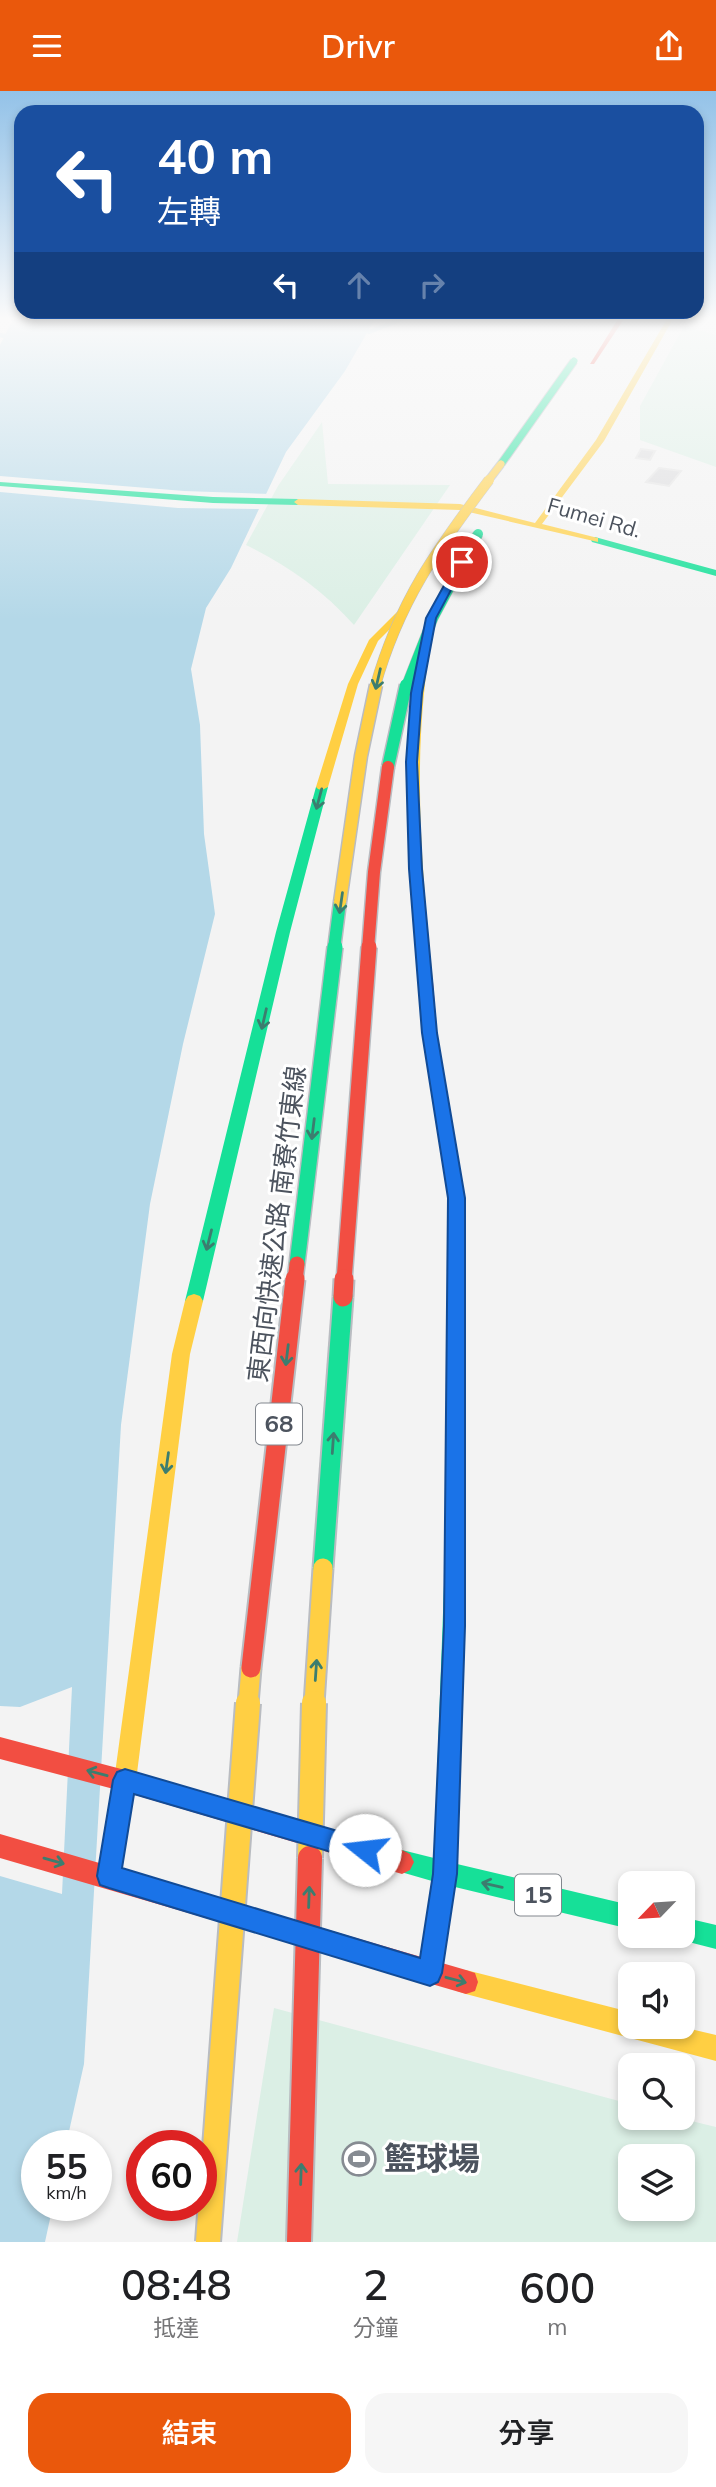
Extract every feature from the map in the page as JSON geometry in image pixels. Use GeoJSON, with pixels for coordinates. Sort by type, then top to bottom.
{"type":"FeatureCollection","features":[{"type":"Feature","properties":{"kind":"main road","name":"東西向快速公路 南寮竹東線"},"geometry":{"type":"LineString","coordinates":[[208,2242],[245,1717],[331,969],[361,755],[380,668],[400,614],[418,582],[533,419]]}},
{"type":"Feature","properties":{"kind":"main road"},"geometry":{"type":"LineString","coordinates":[[538,524],[600,442],[613,419]]}},
{"type":"Feature","properties":{"kind":"main road","name":"Fumei Rd."},"geometry":{"type":"LineString","coordinates":[[0,484],[213,501],[460,507],[538,524],[716,573]]}},
{"type":"Feature","properties":{"kind":"main road","name":"68"},"geometry":{"type":"LineString","coordinates":[[299,2242],[314,1698],[374,872],[393,728],[410,671],[431,618],[472,543],[502,497]]}},
{"type":"Feature","properties":{"kind":"main road"},"geometry":{"type":"LineString","coordinates":[[109,1876],[125,1780],[181,1354],[284,932],[337,733],[353,684],[374,640],[400,614]]}},
{"type":"Feature","properties":{"kind":"main road"},"geometry":{"type":"LineString","coordinates":[[430,1973],[445,1874],[455,1626],[456,1198],[429,1033],[416,869],[411,762],[416,693],[431,618]]}},
{"type":"Feature","properties":{"kind":"main road","name":"15"},"geometry":{"type":"LineString","coordinates":[[0,1748],[125,1780],[445,1874],[618,1914]]}},
{"type":"Feature","properties":{"kind":"main road"},"geometry":{"type":"LineString","coordinates":[[0,1846],[109,1876],[430,1973],[618,2022]]}},
{"type":"Feature","properties":{"kind":"main road"},"geometry":{"type":"LineString","coordinates":[[695,1932],[716,1937]]}},
{"type":"Feature","properties":{"kind":"main road"},"geometry":{"type":"LineString","coordinates":[[682,2039],[716,2048]]}},
{"type":"Feature","properties":{"kind":"green space"},"geometry":{"type":"Polygon","coordinates":[[[640,419],[716,419],[716,467],[640,440],[640,419]]]}},
{"type":"Feature","properties":{"kind":"green space"},"geometry":{"type":"Polygon","coordinates":[[[322,422],[328,484],[450,485],[354,625],[304,579],[246,545],[278,486],[322,422]]]}},
{"type":"Feature","properties":{"kind":"green space"},"geometry":{"type":"Polygon","coordinates":[[[274,2008],[618,2101],[618,2130],[695,2130],[695,2122],[716,2127],[716,2242],[237,2242],[274,2008]]]}},
{"type":"Feature","properties":{"kind":"water"},"geometry":{"type":"Polygon","coordinates":[[[0,419],[310,419],[286,452],[231,568],[206,608],[191,669],[200,725],[204,834],[215,914],[183,1044],[150,1204],[121,1425],[84,2064],[69,2130],[21,2130],[21,2221],[50,2221],[45,2242],[0,2242],[0,419]]]}},
{"type":"Feature","properties":{"kind":"pier"},"geometry":{"type":"Polygon","coordinates":[[[0,476],[184,491],[271,494],[264,509],[178,508],[0,492],[0,476]]]}},
{"type":"Feature","properties":{"kind":"pier"},"geometry":{"type":"Polygon","coordinates":[[[72,1687],[62,1894],[0,1876],[0,1706],[20,1707],[72,1687]]]}},
{"type":"Feature","properties":{"kind":"building"},"geometry":{"type":"Polygon","coordinates":[[[641,449],[655,451],[650,460],[636,458],[641,449]]]}},
{"type":"Feature","properties":{"kind":"building"},"geometry":{"type":"Polygon","coordinates":[[[659,468],[681,471],[669,486],[646,482],[659,468]]]}},
{"type":"Feature","properties":{"kind":"traffic: fast"},"geometry":{"type":"LineString","coordinates":[[501,464],[533,419]]}},
{"type":"Feature","properties":{"kind":"traffic: fast"},"geometry":{"type":"LineString","coordinates":[[0,484],[213,500],[298,502]]}},
{"type":"Feature","properties":{"kind":"traffic: fast"},"geometry":{"type":"LineString","coordinates":[[388,767],[410,674],[433,618],[478,534]]}},
{"type":"Feature","properties":{"kind":"traffic: fast"},"geometry":{"type":"LineString","coordinates":[[595,540],[716,573]]}},
{"type":"Feature","properties":{"kind":"traffic: fast"},"geometry":{"type":"LineString","coordinates":[[194,1301],[283,932],[322,787]]}},
{"type":"Feature","properties":{"kind":"traffic: fast"},"geometry":{"type":"LineString","coordinates":[[297,1264],[340,902]]}},
{"type":"Feature","properties":{"kind":"traffic: fast"},"geometry":{"type":"LineString","coordinates":[[323,1568],[343,1297]]}},
{"type":"Feature","properties":{"kind":"traffic: fast"},"geometry":{"type":"LineString","coordinates":[[430,1973],[445,1874],[455,1558]]}},
{"type":"Feature","properties":{"kind":"traffic: fast"},"geometry":{"type":"LineString","coordinates":[[402,1862],[618,1914]]}},
{"type":"Feature","properties":{"kind":"traffic: fast"},"geometry":{"type":"LineString","coordinates":[[695,1932],[716,1937]]}},
{"type":"Feature","properties":{"kind":"traffic: slow"},"geometry":{"type":"LineString","coordinates":[[538,524],[600,441],[612,419]]}},
{"type":"Feature","properties":{"kind":"traffic: slow"},"geometry":{"type":"LineString","coordinates":[[340,902],[361,756],[376,684],[387,649],[409,595],[420,576],[501,464]]}},
{"type":"Feature","properties":{"kind":"traffic: slow"},"geometry":{"type":"LineString","coordinates":[[298,502],[460,507],[595,540]]}},
{"type":"Feature","properties":{"kind":"traffic: slow"},"geometry":{"type":"LineString","coordinates":[[322,787],[353,684],[374,640],[400,614]]}},
{"type":"Feature","properties":{"kind":"traffic: slow"},"geometry":{"type":"LineString","coordinates":[[424,654],[417,695],[412,777],[415,859],[426,982]]}},
{"type":"Feature","properties":{"kind":"traffic: slow"},"geometry":{"type":"LineString","coordinates":[[109,1876],[125,1781],[181,1354],[194,1301]]}},
{"type":"Feature","properties":{"kind":"traffic: slow"},"geometry":{"type":"LineString","coordinates":[[310,1858],[314,1698],[323,1568]]}},
{"type":"Feature","properties":{"kind":"traffic: slow"},"geometry":{"type":"LineString","coordinates":[[208,2242],[251,1668]]}},
{"type":"Feature","properties":{"kind":"traffic: slow"},"geometry":{"type":"LineString","coordinates":[[466,1982],[618,2022]]}},
{"type":"Feature","properties":{"kind":"traffic: slow"},"geometry":{"type":"LineString","coordinates":[[681,2039],[716,2048]]}},
{"type":"Feature","properties":{"kind":"traffic: jam"},"geometry":{"type":"LineString","coordinates":[[343,1297],[374,872],[388,767]]}},
{"type":"Feature","properties":{"kind":"traffic: jam"},"geometry":{"type":"LineString","coordinates":[[426,982],[430,1033],[456,1198],[455,1558]]}},
{"type":"Feature","properties":{"kind":"traffic: jam"},"geometry":{"type":"LineString","coordinates":[[251,1668],[297,1264]]}},
{"type":"Feature","properties":{"kind":"traffic: jam"},"geometry":{"type":"LineString","coordinates":[[0,1748],[125,1781],[402,1862]]}},
{"type":"Feature","properties":{"kind":"traffic: jam"},"geometry":{"type":"LineString","coordinates":[[0,1846],[466,1982]]}},
{"type":"Feature","properties":{"kind":"traffic: jam"},"geometry":{"type":"LineString","coordinates":[[299,2242],[310,1858]]}},
{"type":"Feature","properties":{"kind":"place","name":"籃球場"},"geometry":{"type":"Point","coordinates":[359,2159]}},
{"type":"Feature","properties":{"kind":"route"},"geometry":{"type":"LineString","coordinates":[[365,1850],[125,1780],[109,1876],[430,1973],[445,1874],[455,1626],[456,1198],[429,1033],[416,869],[411,762],[416,693],[431,618],[462,562]]}}]}
